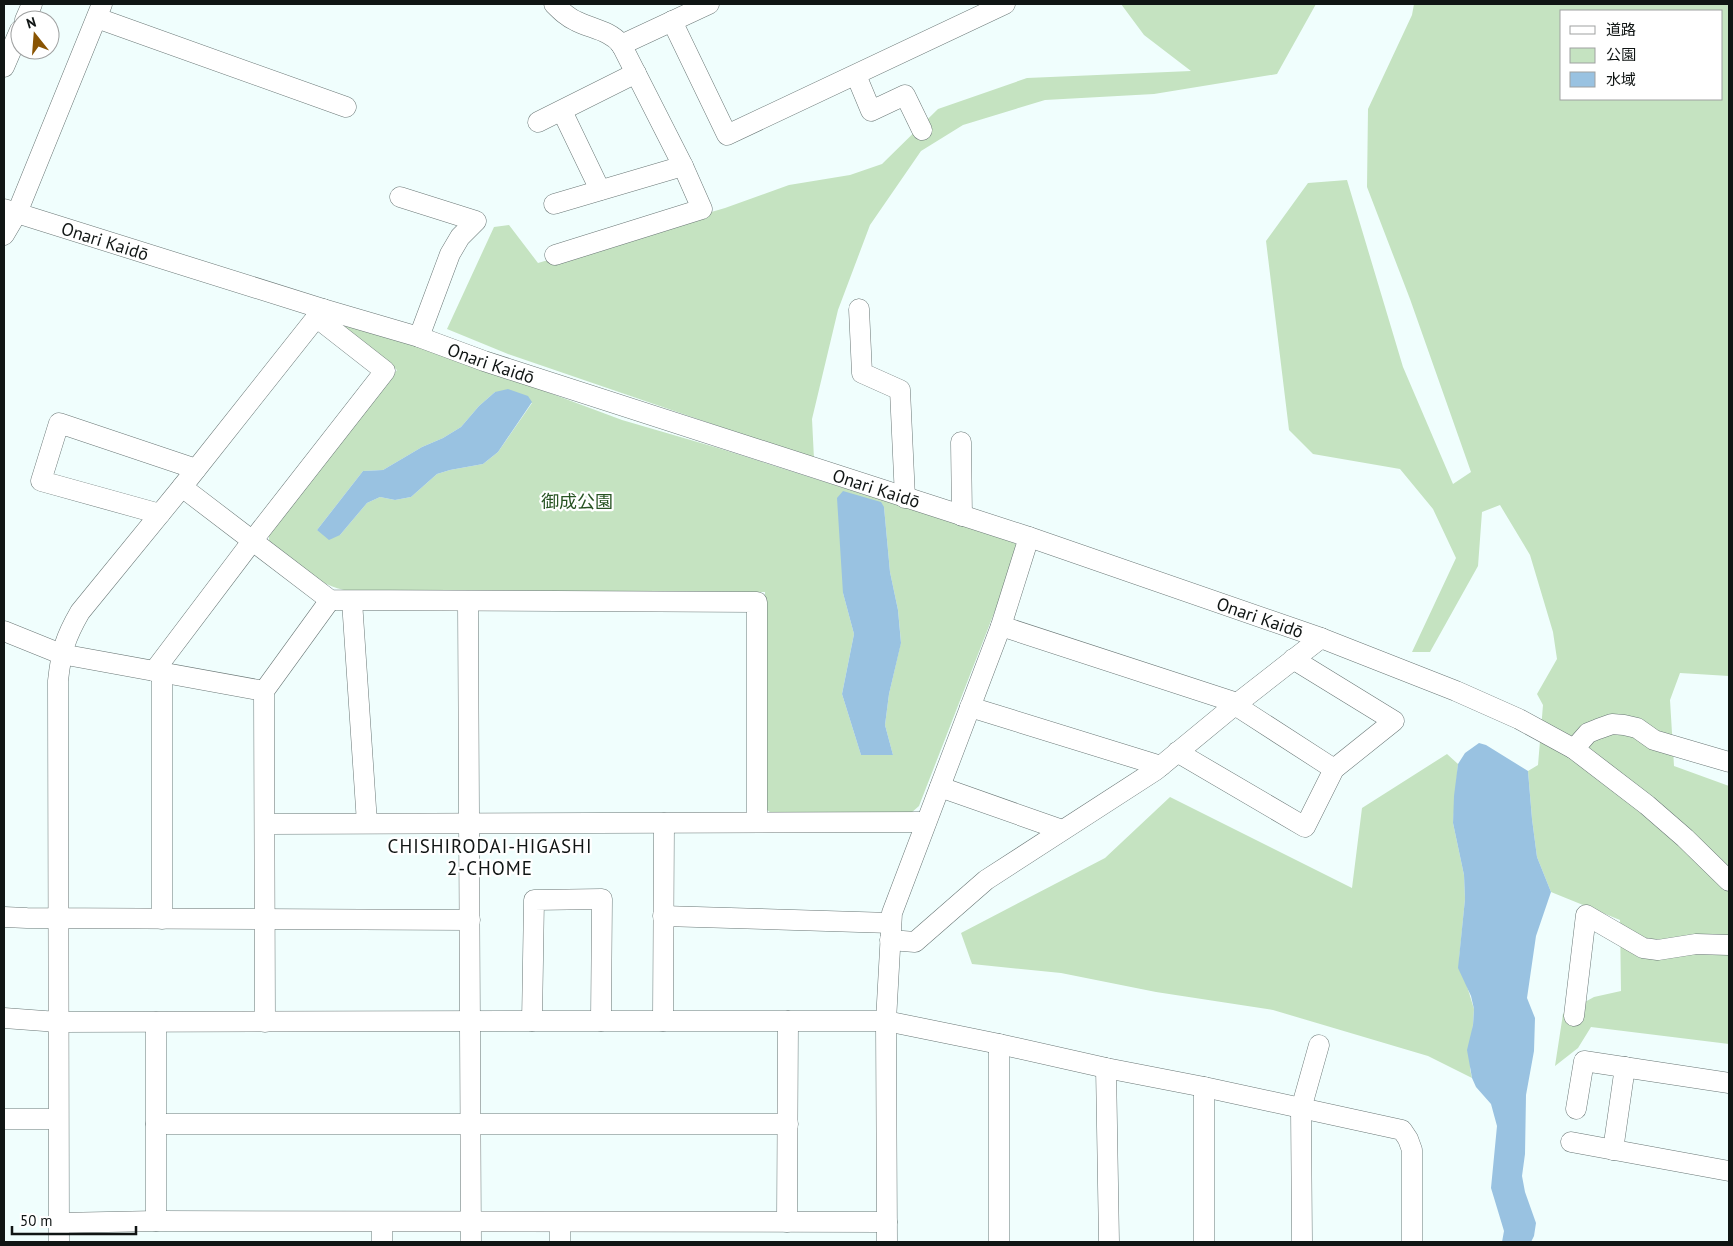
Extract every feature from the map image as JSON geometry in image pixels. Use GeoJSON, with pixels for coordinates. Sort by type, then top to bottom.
{"type":"FeatureCollection","features":[{"type":"Feature","properties":{"kind":"street"},"geometry":{"type":"LineString","coordinates":[[554,4],[566,16],[577,22],[611,34],[621,45],[683,166],[702,209],[555,255]]}},
{"type":"Feature","properties":{"kind":"street"},"geometry":{"type":"LineString","coordinates":[[621,45],[709,4]]}},
{"type":"Feature","properties":{"kind":"street"},"geometry":{"type":"LineString","coordinates":[[672,21],[727,135],[1005,4]]}},
{"type":"Feature","properties":{"kind":"street"},"geometry":{"type":"LineString","coordinates":[[4,235],[10,211],[99,11],[346,107]]}},
{"type":"Feature","properties":{"kind":"street"},"geometry":{"type":"LineString","coordinates":[[4,67],[10,48]]}},
{"type":"Feature","properties":{"kind":"street"},"geometry":{"type":"LineString","coordinates":[[538,122],[636,73]]}},
{"type":"Feature","properties":{"kind":"street"},"geometry":{"type":"LineString","coordinates":[[856,74],[871,110],[905,95],[922,130]]}},
{"type":"Feature","properties":{"kind":"street"},"geometry":{"type":"LineString","coordinates":[[562,111],[600,190]]}},
{"type":"Feature","properties":{"kind":"street"},"geometry":{"type":"LineString","coordinates":[[554,204],[683,166]]}},
{"type":"Feature","properties":{"kind":"street"},"geometry":{"type":"LineString","coordinates":[[400,197],[476,221],[460,237],[450,254],[419,337]]}},
{"type":"Feature","properties":{"kind":"street","name":"Onari Kaidō"},"geometry":{"type":"LineString","coordinates":[[10,211],[320,313],[419,337],[484,361],[1029,537],[1321,638],[1456,690],[1519,719],[1574,749],[1647,805],[1685,838],[1729,881]]}},
{"type":"Feature","properties":{"kind":"street"},"geometry":{"type":"LineString","coordinates":[[859,309],[862,373],[900,390],[905,498]]}},
{"type":"Feature","properties":{"kind":"street"},"geometry":{"type":"LineString","coordinates":[[162,919],[158,672],[253,540],[385,371],[320,313],[80,612],[70,630],[61,654],[58,681],[58,1233],[156,1222],[382,1232],[471,1222],[560,1233],[787,1222],[888,1222]]}},
{"type":"Feature","properties":{"kind":"street"},"geometry":{"type":"LineString","coordinates":[[160,514],[41,481],[59,423],[196,469]]}},
{"type":"Feature","properties":{"kind":"street"},"geometry":{"type":"LineString","coordinates":[[961,442],[962,516]]}},
{"type":"Feature","properties":{"kind":"street"},"geometry":{"type":"LineString","coordinates":[[182,487],[330,600],[757,602],[757,822]]}},
{"type":"Feature","properties":{"kind":"street"},"geometry":{"type":"LineString","coordinates":[[887,1242],[886,1022],[892,914],[1000,626],[1029,537]]}},
{"type":"Feature","properties":{"kind":"street"},"geometry":{"type":"LineString","coordinates":[[265,1022],[264,919],[266,824],[264,691],[330,600]]}},
{"type":"Feature","properties":{"kind":"street"},"geometry":{"type":"LineString","coordinates":[[352,600],[367,824]]}},
{"type":"Feature","properties":{"kind":"street"},"geometry":{"type":"LineString","coordinates":[[468,601],[471,1242]]}},
{"type":"Feature","properties":{"kind":"street"},"geometry":{"type":"LineString","coordinates":[[1000,626],[1236,704],[1334,768]]}},
{"type":"Feature","properties":{"kind":"street"},"geometry":{"type":"LineString","coordinates":[[4,632],[61,654],[264,691]]}},
{"type":"Feature","properties":{"kind":"street"},"geometry":{"type":"LineString","coordinates":[[664,916],[891,931],[916,942],[986,880],[1161,766],[1236,704],[1321,638]]}},
{"type":"Feature","properties":{"kind":"street"},"geometry":{"type":"LineString","coordinates":[[1177,752],[1304,827],[1334,768],[1394,721],[1293,660]]}},
{"type":"Feature","properties":{"kind":"street"},"geometry":{"type":"LineString","coordinates":[[970,708],[1161,766]]}},
{"type":"Feature","properties":{"kind":"street"},"geometry":{"type":"LineString","coordinates":[[1574,749],[1588,734],[1598,729],[1612,724],[1624,725],[1637,728],[1654,740],[1729,762]]}},
{"type":"Feature","properties":{"kind":"street"},"geometry":{"type":"LineString","coordinates":[[940,787],[1062,830]]}},
{"type":"Feature","properties":{"kind":"street"},"geometry":{"type":"LineString","coordinates":[[266,824],[926,822]]}},
{"type":"Feature","properties":{"kind":"street"},"geometry":{"type":"LineString","coordinates":[[663,1020],[664,823]]}},
{"type":"Feature","properties":{"kind":"street"},"geometry":{"type":"LineString","coordinates":[[532,1020],[534,900],[602,899],[601,1021]]}},
{"type":"Feature","properties":{"kind":"street"},"geometry":{"type":"LineString","coordinates":[[1574,1016],[1586,915],[1643,948],[1658,950],[1696,944],[1729,945]]}},
{"type":"Feature","properties":{"kind":"street"},"geometry":{"type":"LineString","coordinates":[[4,916],[162,919],[470,920]]}},
{"type":"Feature","properties":{"kind":"street"},"geometry":{"type":"LineString","coordinates":[[4,1018],[58,1022],[532,1020],[886,1022],[999,1044],[1402,1130],[1412,1150],[1412,1242]]}},
{"type":"Feature","properties":{"kind":"street"},"geometry":{"type":"LineString","coordinates":[[787,1222],[788,1021]]}},
{"type":"Feature","properties":{"kind":"street"},"geometry":{"type":"LineString","coordinates":[[156,1022],[156,1222]]}},
{"type":"Feature","properties":{"kind":"street"},"geometry":{"type":"LineString","coordinates":[[999,1044],[999,1242]]}},
{"type":"Feature","properties":{"kind":"street"},"geometry":{"type":"LineString","coordinates":[[1302,1242],[1301,1109],[1319,1045]]}},
{"type":"Feature","properties":{"kind":"street"},"geometry":{"type":"LineString","coordinates":[[1576,1109],[1584,1061],[1729,1083]]}},
{"type":"Feature","properties":{"kind":"street"},"geometry":{"type":"LineString","coordinates":[[1612,1150],[1625,1067]]}},
{"type":"Feature","properties":{"kind":"street"},"geometry":{"type":"LineString","coordinates":[[1106,1068],[1109,1242]]}},
{"type":"Feature","properties":{"kind":"street"},"geometry":{"type":"LineString","coordinates":[[1204,1087],[1204,1242]]}},
{"type":"Feature","properties":{"kind":"street"},"geometry":{"type":"LineString","coordinates":[[4,1119],[57,1120]]}},
{"type":"Feature","properties":{"kind":"street"},"geometry":{"type":"LineString","coordinates":[[156,1124],[788,1124]]}},
{"type":"Feature","properties":{"kind":"street"},"geometry":{"type":"LineString","coordinates":[[1571,1142],[1729,1171]]}},
{"type":"Feature","properties":{"kind":"green space"},"geometry":{"type":"Polygon","coordinates":[[[1121,4],[1316,4],[1277,74],[1154,94],[1045,100],[963,125],[921,151],[870,225],[838,310],[812,419],[814,459],[508,354],[447,329],[494,227],[509,225],[538,263],[725,208],[789,185],[850,175],[882,164],[938,109],[1027,78],[1191,71],[1144,35],[1121,4]]]}},
{"type":"Feature","properties":{"kind":"green space"},"geometry":{"type":"Polygon","coordinates":[[[1414,4],[1729,4],[1729,676],[1680,673],[1670,700],[1674,766],[1729,786],[1729,1044],[1591,1027],[1578,1048],[1555,1066],[1563,1014],[1594,997],[1621,991],[1620,920],[1551,892],[1537,857],[1528,771],[1538,765],[1543,705],[1537,694],[1557,659],[1553,632],[1530,555],[1500,505],[1482,512],[1478,566],[1430,652],[1412,652],[1456,558],[1433,509],[1400,469],[1313,454],[1289,430],[1266,241],[1308,183],[1347,180],[1403,367],[1453,484],[1471,472],[1410,299],[1367,187],[1368,109],[1412,15],[1414,4]]]}},
{"type":"Feature","properties":{"kind":"green space","name":"御成公園"},"geometry":{"type":"Polygon","coordinates":[[[333,318],[539,389],[622,420],[718,448],[1014,542],[1019,549],[919,806],[911,813],[771,813],[767,810],[765,592],[349,591],[316,579],[269,542],[269,535],[397,370],[332,320],[333,318]],[[495,392],[479,406],[461,427],[443,438],[422,447],[383,470],[363,471],[317,530],[340,535],[367,503],[380,497],[395,500],[411,497],[437,474],[483,464],[498,452],[532,403],[495,392]],[[884,507],[843,593],[854,634],[842,694],[861,755],[893,755],[885,725],[889,694],[901,642],[898,610],[890,572],[884,507]]]}},
{"type":"Feature","properties":{"kind":"green space"},"geometry":{"type":"Polygon","coordinates":[[[1447,754],[1458,764],[1453,823],[1464,875],[1465,899],[1459,960],[1474,1009],[1470,1069],[1472,1078],[1428,1056],[1273,1010],[1156,992],[1061,973],[972,964],[961,933],[1105,858],[1170,797],[1352,888],[1362,808],[1447,754]]]}},
{"type":"Feature","properties":{"kind":"water"},"geometry":{"type":"Polygon","coordinates":[[[508,389],[528,396],[532,402],[498,452],[483,464],[437,474],[411,497],[395,500],[380,497],[367,503],[340,535],[329,540],[317,530],[363,471],[383,470],[422,447],[443,438],[461,427],[479,406],[495,392],[508,389]]]}},
{"type":"Feature","properties":{"kind":"water"},"geometry":{"type":"Polygon","coordinates":[[[843,491],[881,502],[884,507],[890,572],[898,610],[901,643],[889,694],[885,725],[893,755],[861,755],[842,694],[854,634],[843,593],[837,498],[843,491]]]}},
{"type":"Feature","properties":{"kind":"water"},"geometry":{"type":"Polygon","coordinates":[[[1479,743],[1486,745],[1528,771],[1537,857],[1551,892],[1536,936],[1527,998],[1535,1018],[1534,1051],[1526,1095],[1525,1154],[1522,1176],[1525,1192],[1536,1223],[1531,1242],[1502,1242],[1504,1231],[1491,1188],[1497,1126],[1491,1104],[1476,1087],[1472,1078],[1467,1050],[1473,1025],[1474,1009],[1471,996],[1458,968],[1465,899],[1464,875],[1453,823],[1454,796],[1458,764],[1465,753],[1479,743]]]}},
{"type":"Feature","properties":{"kind":"district","name":"CHISHIRODAI-HIGASHI 2-CHOME"},"geometry":{"type":"Point","coordinates":[490,857]}}]}
